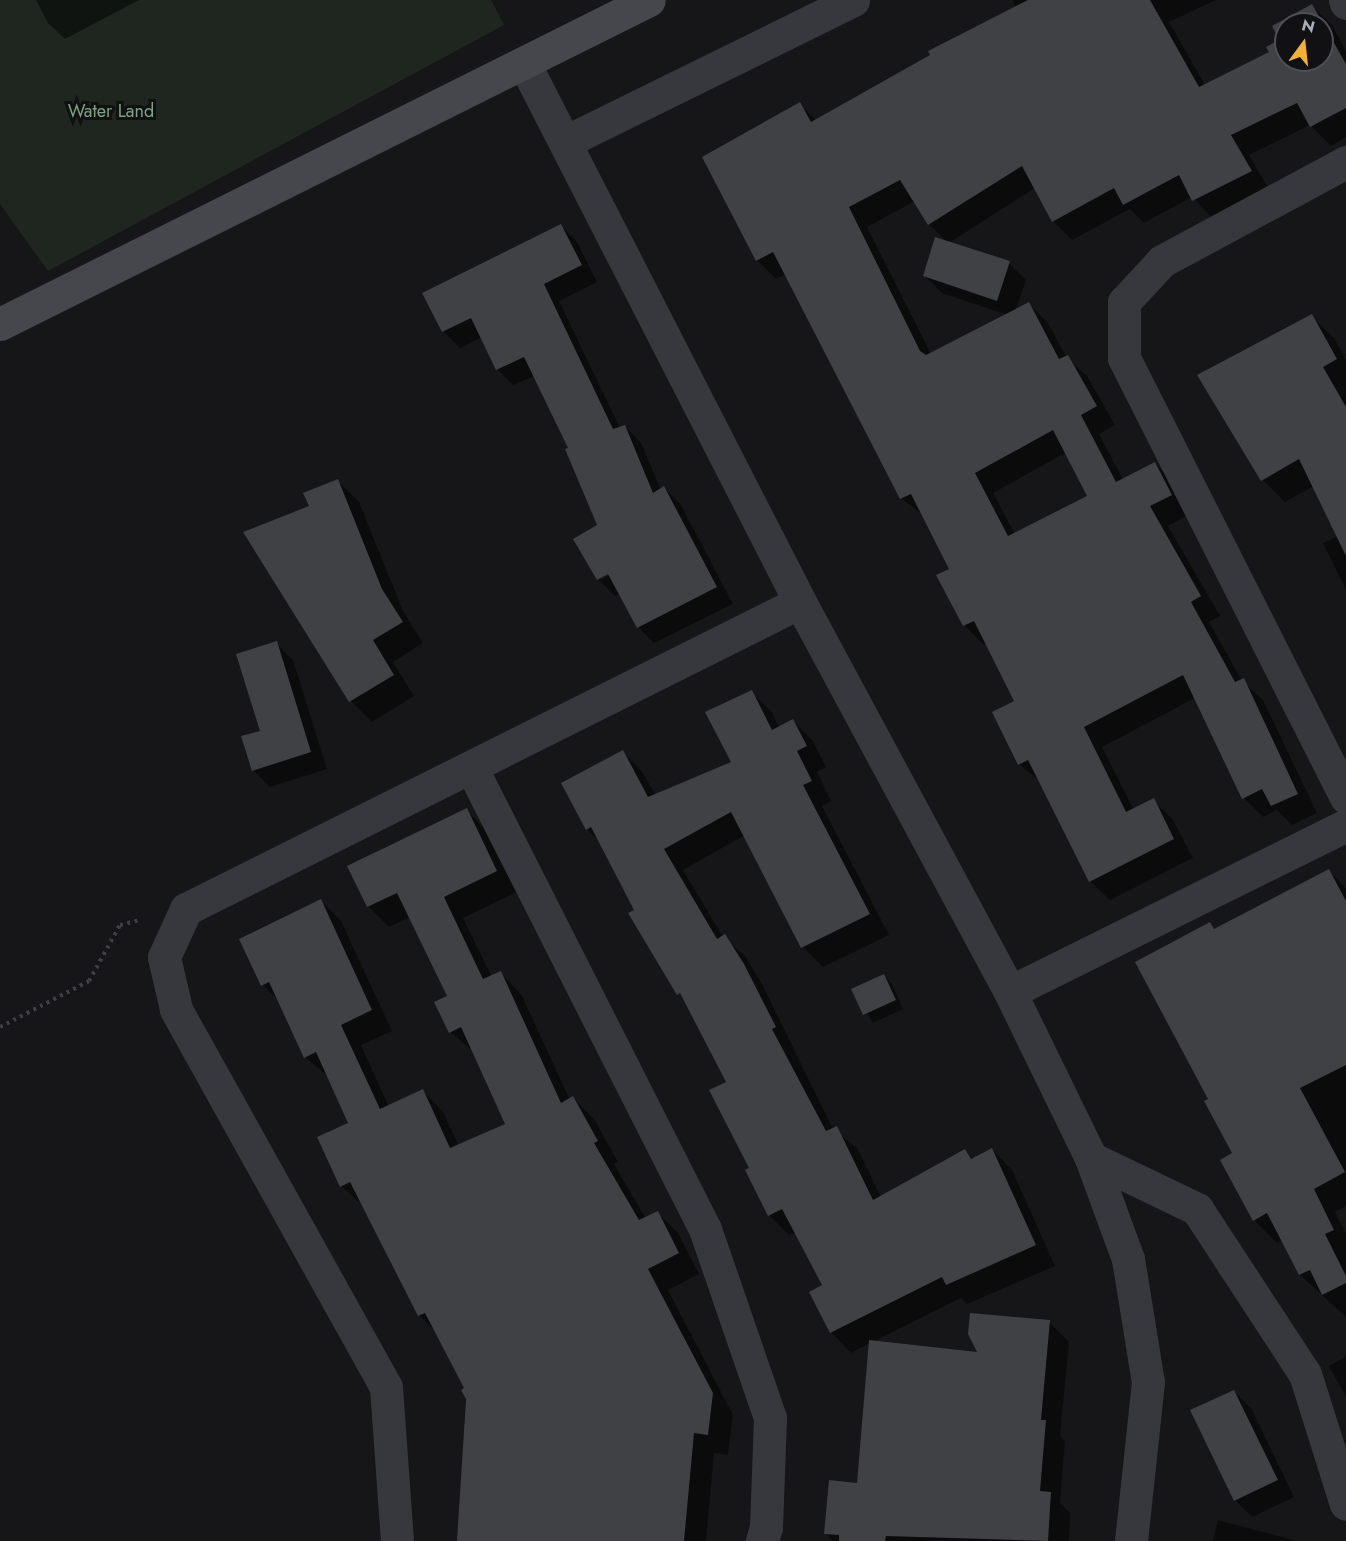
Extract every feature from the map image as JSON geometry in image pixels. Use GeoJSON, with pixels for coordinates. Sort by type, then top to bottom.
{"type":"FeatureCollection","features":[{"type":"Feature","properties":{"kind":"street"},"geometry":{"type":"LineString","coordinates":[[0,324],[649,0]]}},
{"type":"Feature","properties":{"kind":"street"},"geometry":{"type":"LineString","coordinates":[[565,142],[853,0]]}},
{"type":"Feature","properties":{"kind":"street"},"geometry":{"type":"LineString","coordinates":[[524,63],[800,602],[1010,992],[1091,1158],[1128,1259],[1148,1382],[1131,1541]]}},
{"type":"Feature","properties":{"kind":"street"},"geometry":{"type":"LineString","coordinates":[[1346,162],[1162,261],[1124,302],[1124,358],[1346,797]]}},
{"type":"Feature","properties":{"kind":"street"},"geometry":{"type":"LineString","coordinates":[[397,1541],[386,1387],[176,1010],[164,957],[186,909],[472,769],[800,602]]}},
{"type":"Feature","properties":{"kind":"street"},"geometry":{"type":"LineString","coordinates":[[472,769],[705,1229],[770,1418],[766,1527],[762,1541]]}},
{"type":"Feature","properties":{"kind":"street"},"geometry":{"type":"LineString","coordinates":[[1010,992],[1346,825]]}},
{"type":"Feature","properties":{"kind":"street"},"geometry":{"type":"LineString","coordinates":[[1091,1158],[1197,1209],[1305,1374],[1346,1504]]}},
{"type":"Feature","properties":{"kind":"path"},"geometry":{"type":"LineString","coordinates":[[0,1028],[89,981],[120,925],[186,909]]}},
{"type":"Feature","properties":{"kind":"green space","name":"Water Land"},"geometry":{"type":"Polygon","coordinates":[[[0,0],[491,0],[504,25],[48,271],[0,204],[0,0]]]}},
{"type":"Feature","properties":{"kind":"building"},"geometry":{"type":"Polygon","coordinates":[[[1028,0],[1150,0],[1199,87],[1269,52],[1266,47],[1274,43],[1274,72],[1334,72],[1334,43],[1346,64],[1346,108],[1310,127],[1297,103],[1231,135],[1252,171],[1192,201],[1179,175],[1123,205],[1114,188],[1052,222],[1022,166],[928,225],[900,180],[849,207],[920,351],[926,355],[1029,302],[1059,359],[1068,355],[1097,406],[1081,415],[1116,482],[1155,462],[1172,495],[1150,506],[1201,596],[1191,602],[1235,682],[1244,678],[1298,794],[1271,806],[1262,789],[1242,799],[1183,675],[1084,727],[1126,812],[1154,798],[1174,839],[1089,882],[1028,760],[1018,765],[992,712],[1014,701],[974,621],[963,626],[936,575],[949,569],[911,494],[900,499],[773,252],[756,261],[702,157],[800,102],[811,122],[930,55],[928,51],[1028,0]],[[1053,430],[975,473],[1008,536],[1087,496],[1053,430]]]}},
{"type":"Feature","properties":{"kind":"building"},"geometry":{"type":"Polygon","coordinates":[[[1312,4],[1317,12],[1297,12],[1312,4]]]}},
{"type":"Feature","properties":{"kind":"building"},"geometry":{"type":"Polygon","coordinates":[[[561,224],[582,265],[544,284],[613,429],[625,425],[653,493],[664,486],[717,587],[637,628],[608,574],[597,580],[573,539],[597,525],[565,449],[568,448],[524,357],[496,370],[471,318],[442,332],[422,293],[561,224]]]}},
{"type":"Feature","properties":{"kind":"building"},"geometry":{"type":"Polygon","coordinates":[[[935,237],[1010,261],[997,301],[923,276],[935,237]]]}},
{"type":"Feature","properties":{"kind":"building"},"geometry":{"type":"Polygon","coordinates":[[[1312,314],[1337,359],[1323,367],[1346,407],[1346,556],[1299,459],[1261,481],[1197,375],[1312,314]]]}},
{"type":"Feature","properties":{"kind":"building"},"geometry":{"type":"Polygon","coordinates":[[[338,479],[382,589],[403,622],[373,640],[394,675],[349,702],[243,532],[309,506],[303,493],[338,479]]]}},
{"type":"Feature","properties":{"kind":"building"},"geometry":{"type":"Polygon","coordinates":[[[277,641],[311,752],[252,771],[241,736],[260,731],[236,654],[277,641]]]}},
{"type":"Feature","properties":{"kind":"building"},"geometry":{"type":"Polygon","coordinates":[[[752,690],[772,730],[793,719],[807,746],[797,751],[812,781],[803,785],[870,914],[801,948],[731,812],[664,849],[717,939],[725,934],[744,964],[776,1027],[772,1029],[826,1131],[837,1126],[873,1200],[965,1149],[971,1159],[992,1148],[1036,1245],[946,1285],[942,1277],[830,1333],[809,1292],[822,1285],[782,1209],[768,1216],[745,1170],[749,1168],[709,1090],[726,1082],[680,993],[677,995],[628,913],[634,910],[591,827],[586,830],[561,783],[623,750],[648,797],[731,762],[705,712],[752,690]]]}},
{"type":"Feature","properties":{"kind":"building"},"geometry":{"type":"Polygon","coordinates":[[[467,808],[497,871],[444,897],[483,979],[501,971],[561,1103],[573,1096],[598,1141],[594,1143],[639,1220],[658,1211],[679,1253],[648,1269],[713,1393],[708,1435],[694,1433],[684,1541],[457,1541],[466,1399],[461,1390],[464,1388],[425,1313],[418,1316],[350,1182],[340,1187],[317,1137],[348,1123],[316,1052],[304,1058],[269,982],[261,986],[239,939],[321,899],[372,1010],[341,1025],[380,1109],[423,1089],[450,1148],[505,1124],[461,1027],[449,1033],[434,1002],[447,996],[397,893],[367,907],[347,866],[467,808]]]}},
{"type":"Feature","properties":{"kind":"building"},"geometry":{"type":"Polygon","coordinates":[[[1329,869],[1346,901],[1346,1065],[1300,1088],[1345,1172],[1314,1189],[1334,1230],[1325,1234],[1346,1276],[1346,1283],[1322,1295],[1310,1270],[1299,1275],[1267,1213],[1253,1221],[1220,1160],[1232,1153],[1204,1101],[1208,1099],[1135,962],[1210,922],[1214,929],[1329,869]]]}},
{"type":"Feature","properties":{"kind":"building"},"geometry":{"type":"Polygon","coordinates":[[[884,974],[896,1000],[863,1015],[851,989],[884,974]]]}},
{"type":"Feature","properties":{"kind":"building"},"geometry":{"type":"Polygon","coordinates":[[[970,1313],[1050,1320],[1041,1420],[1046,1420],[1040,1491],[1051,1492],[1048,1541],[886,1536],[885,1541],[839,1541],[839,1535],[824,1534],[829,1480],[857,1483],[869,1340],[977,1352],[968,1334],[970,1313]]]}},
{"type":"Feature","properties":{"kind":"building"},"geometry":{"type":"Polygon","coordinates":[[[1234,1390],[1278,1480],[1234,1501],[1190,1410],[1234,1390]]]}}]}
